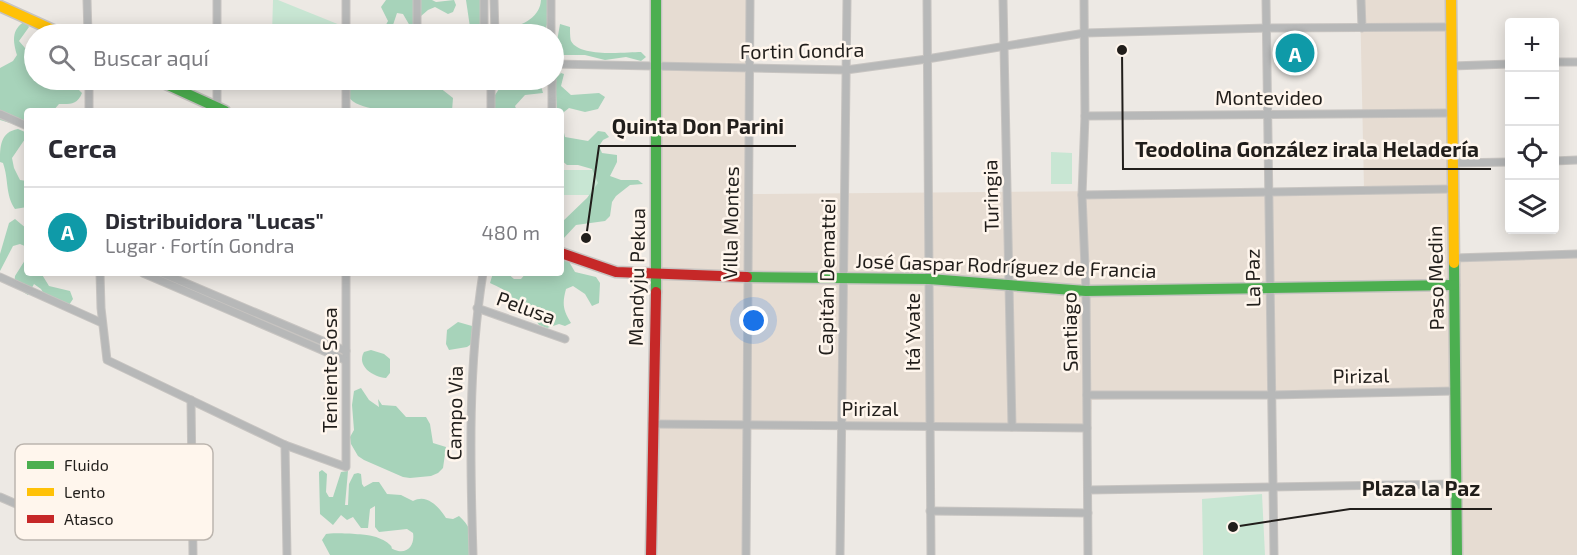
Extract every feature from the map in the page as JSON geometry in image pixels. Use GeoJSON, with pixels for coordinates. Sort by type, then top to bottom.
{"type":"FeatureCollection","features":[{"type":"Feature","properties":{"kind":"street"},"geometry":{"type":"LineString","coordinates":[[87,0],[88,24]]}},
{"type":"Feature","properties":{"kind":"street"},"geometry":{"type":"LineString","coordinates":[[217,0],[217,24]]}},
{"type":"Feature","properties":{"kind":"street"},"geometry":{"type":"LineString","coordinates":[[346,0],[346,24]]}},
{"type":"Feature","properties":{"kind":"street"},"geometry":{"type":"LineString","coordinates":[[417,0],[417,24]]}},
{"type":"Feature","properties":{"kind":"street"},"geometry":{"type":"LineString","coordinates":[[484,0],[484,24]]}},
{"type":"Feature","properties":{"kind":"street"},"geometry":{"type":"LineString","coordinates":[[494,0],[495,24]]}},
{"type":"Feature","properties":{"kind":"street"},"geometry":{"type":"LineString","coordinates":[[550,0],[551,24]]}},
{"type":"Feature","properties":{"kind":"street","name":"Mandyju Pekua"},"geometry":{"type":"LineString","coordinates":[[651,555],[656,273],[656,0]]}},
{"type":"Feature","properties":{"kind":"street","name":"Villa Montes"},"geometry":{"type":"LineString","coordinates":[[746,555],[750,0]]}},
{"type":"Feature","properties":{"kind":"street","name":"Capitán Demattei"},"geometry":{"type":"LineString","coordinates":[[840,555],[847,0]]}},
{"type":"Feature","properties":{"kind":"street","name":"Itá Yvate"},"geometry":{"type":"LineString","coordinates":[[927,0],[931,555]]}},
{"type":"Feature","properties":{"kind":"street","name":"Turingia"},"geometry":{"type":"LineString","coordinates":[[1004,0],[1012,427]]}},
{"type":"Feature","properties":{"kind":"street","name":"Santiago"},"geometry":{"type":"LineString","coordinates":[[1084,0],[1085,116],[1082,195],[1086,291],[1088,555]]}},
{"type":"Feature","properties":{"kind":"street","name":"La Paz"},"geometry":{"type":"LineString","coordinates":[[1266,0],[1274,555]]}},
{"type":"Feature","properties":{"kind":"street"},"geometry":{"type":"LineString","coordinates":[[1361,0],[1362,28]]}},
{"type":"Feature","properties":{"kind":"street","name":"Paso Medin"},"geometry":{"type":"LineString","coordinates":[[1451,0],[1457,555]]}},
{"type":"Feature","properties":{"kind":"street"},"geometry":{"type":"LineString","coordinates":[[0,6],[40,24]]}},
{"type":"Feature","properties":{"kind":"street","name":"Fortin Gondra"},"geometry":{"type":"LineString","coordinates":[[564,64],[846,70],[1085,33],[1267,28],[1450,27]]}},
{"type":"Feature","properties":{"kind":"street"},"geometry":{"type":"LineString","coordinates":[[1559,62],[1577,62]]}},
{"type":"Feature","properties":{"kind":"street"},"geometry":{"type":"LineString","coordinates":[[1452,66],[1505,64]]}},
{"type":"Feature","properties":{"kind":"street"},"geometry":{"type":"LineString","coordinates":[[89,90],[89,108]]}},
{"type":"Feature","properties":{"kind":"street"},"geometry":{"type":"LineString","coordinates":[[179,90],[219,108]]}},
{"type":"Feature","properties":{"kind":"street"},"geometry":{"type":"LineString","coordinates":[[218,90],[221,108]]}},
{"type":"Feature","properties":{"kind":"street"},"geometry":{"type":"LineString","coordinates":[[346,90],[346,108]]}},
{"type":"Feature","properties":{"kind":"street"},"geometry":{"type":"LineString","coordinates":[[490,108],[491,90]]}},
{"type":"Feature","properties":{"kind":"street"},"geometry":{"type":"LineString","coordinates":[[552,90],[552,108]]}},
{"type":"Feature","properties":{"kind":"street","name":"Montevideo"},"geometry":{"type":"LineString","coordinates":[[1085,116],[1452,113]]}},
{"type":"Feature","properties":{"kind":"street"},"geometry":{"type":"LineString","coordinates":[[0,114],[24,125]]}},
{"type":"Feature","properties":{"kind":"street"},"geometry":{"type":"LineString","coordinates":[[1559,161],[1577,160]]}},
{"type":"Feature","properties":{"kind":"street"},"geometry":{"type":"LineString","coordinates":[[1453,163],[1505,162]]}},
{"type":"Feature","properties":{"kind":"street"},"geometry":{"type":"LineString","coordinates":[[1082,195],[1452,189]]}},
{"type":"Feature","properties":{"kind":"street","name":"José Gaspar Rodríguez de Francia"},"geometry":{"type":"LineString","coordinates":[[564,254],[616,272],[747,277],[929,279],[1086,291],[1454,285]]}},
{"type":"Feature","properties":{"kind":"street"},"geometry":{"type":"LineString","coordinates":[[1454,258],[1577,254]]}},
{"type":"Feature","properties":{"kind":"street"},"geometry":{"type":"LineString","coordinates":[[100,276],[102,323],[107,360],[285,445],[287,555]]}},
{"type":"Feature","properties":{"kind":"street"},"geometry":{"type":"LineString","coordinates":[[150,276],[345,360]]}},
{"type":"Feature","properties":{"kind":"street"},"geometry":{"type":"LineString","coordinates":[[169,276],[346,351]]}},
{"type":"Feature","properties":{"kind":"street","name":"Teniente Sosa"},"geometry":{"type":"LineString","coordinates":[[285,445],[346,466],[346,276]]}},
{"type":"Feature","properties":{"kind":"street","name":"Campo Via"},"geometry":{"type":"LineString","coordinates":[[473,555],[469,441],[477,308],[482,276]]}},
{"type":"Feature","properties":{"kind":"street"},"geometry":{"type":"LineString","coordinates":[[0,277],[102,323]]}},
{"type":"Feature","properties":{"kind":"street","name":"Pelusa"},"geometry":{"type":"LineString","coordinates":[[477,308],[565,339]]}},
{"type":"Feature","properties":{"kind":"street","name":"Pirizal"},"geometry":{"type":"LineString","coordinates":[[1087,395],[1272,395],[1455,391]]}},
{"type":"Feature","properties":{"kind":"street"},"geometry":{"type":"LineString","coordinates":[[191,399],[192,444]]}},
{"type":"Feature","properties":{"kind":"street","name":"Pirizal"},"geometry":{"type":"LineString","coordinates":[[652,424],[1087,428]]}},
{"type":"Feature","properties":{"kind":"street"},"geometry":{"type":"LineString","coordinates":[[1088,490],[1456,484]]}},
{"type":"Feature","properties":{"kind":"street"},"geometry":{"type":"LineString","coordinates":[[0,497],[15,503]]}},
{"type":"Feature","properties":{"kind":"street"},"geometry":{"type":"LineString","coordinates":[[930,512],[1088,513]]}},
{"type":"Feature","properties":{"kind":"shaded area"},"geometry":{"type":"Polygon","coordinates":[[[663,0],[750,0],[749,194],[1364,189],[1360,0],[1451,0],[1454,391],[1092,400],[1091,428],[746,430],[745,555],[658,555],[663,0]]]}},
{"type":"Feature","properties":{"kind":"shaded area"},"geometry":{"type":"Polygon","coordinates":[[[1454,258],[1577,258],[1577,555],[1457,555],[1454,258]]]}},
{"type":"Feature","properties":{"kind":"green space"},"geometry":{"type":"Polygon","coordinates":[[[273,0],[278,0],[338,24],[272,24],[273,0]]]}},
{"type":"Feature","properties":{"kind":"green space"},"geometry":{"type":"Polygon","coordinates":[[[386,0],[432,0],[436,2],[454,0],[456,5],[453,12],[448,14],[435,7],[428,10],[421,16],[420,24],[409,24],[403,14],[397,13],[393,24],[386,24],[388,21],[381,7],[386,0]]]}},
{"type":"Feature","properties":{"kind":"green space"},"geometry":{"type":"Polygon","coordinates":[[[466,0],[480,0],[481,24],[470,24],[466,0]]]}},
{"type":"Feature","properties":{"kind":"green space"},"geometry":{"type":"Polygon","coordinates":[[[541,0],[548,0],[547,24],[521,24],[531,18],[540,7],[541,0]]]}},
{"type":"Feature","properties":{"kind":"green space"},"geometry":{"type":"Polygon","coordinates":[[[25,21],[27,24],[24,24],[24,34],[19,41],[24,47],[24,90],[79,90],[82,93],[76,102],[59,104],[56,108],[24,108],[24,127],[0,120],[0,68],[13,61],[17,55],[14,36],[20,24],[25,21]]]}},
{"type":"Feature","properties":{"kind":"green space"},"geometry":{"type":"Polygon","coordinates":[[[564,25],[570,27],[571,41],[584,50],[604,53],[641,52],[646,57],[641,61],[626,57],[605,60],[585,55],[564,55],[564,25]]]}},
{"type":"Feature","properties":{"kind":"green space"},"geometry":{"type":"Polygon","coordinates":[[[564,89],[571,95],[599,93],[605,97],[598,109],[585,112],[569,108],[564,112],[564,108],[557,108],[556,90],[564,89]]]}},
{"type":"Feature","properties":{"kind":"green space"},"geometry":{"type":"Polygon","coordinates":[[[346,90],[443,90],[453,98],[452,108],[373,108],[353,101],[346,90]]]}},
{"type":"Feature","properties":{"kind":"green space"},"geometry":{"type":"Polygon","coordinates":[[[498,90],[542,90],[543,93],[525,95],[515,106],[516,108],[491,108],[498,90]]]}},
{"type":"Feature","properties":{"kind":"green space"},"geometry":{"type":"Polygon","coordinates":[[[18,129],[24,132],[24,140],[12,158],[20,180],[24,181],[24,208],[15,209],[10,198],[5,169],[3,163],[0,162],[2,141],[12,131],[18,129]]]}},
{"type":"Feature","properties":{"kind":"green space"},"geometry":{"type":"Polygon","coordinates":[[[598,131],[605,132],[609,137],[599,146],[602,153],[617,155],[617,162],[610,176],[621,180],[638,180],[643,184],[630,185],[616,196],[612,202],[610,216],[605,221],[576,225],[564,238],[564,220],[587,198],[598,183],[592,169],[564,162],[564,133],[565,137],[588,141],[598,131]]]}},
{"type":"Feature","properties":{"kind":"green space"},"geometry":{"type":"Polygon","coordinates":[[[1051,152],[1072,153],[1072,184],[1051,184],[1051,152]]]}},
{"type":"Feature","properties":{"kind":"green space"},"geometry":{"type":"Polygon","coordinates":[[[564,170],[605,170],[605,195],[564,195],[564,170]]]}},
{"type":"Feature","properties":{"kind":"green space"},"geometry":{"type":"Polygon","coordinates":[[[15,219],[24,226],[24,246],[20,244],[13,246],[0,271],[0,254],[9,223],[15,219]]]}},
{"type":"Feature","properties":{"kind":"green space"},"geometry":{"type":"Polygon","coordinates":[[[564,258],[568,260],[575,272],[596,277],[600,283],[599,303],[592,306],[585,294],[573,286],[566,289],[564,307],[571,323],[547,328],[539,325],[531,313],[517,312],[512,297],[490,283],[492,276],[510,276],[514,279],[521,279],[524,276],[564,276],[564,258]]]}},
{"type":"Feature","properties":{"kind":"green space"},"geometry":{"type":"Polygon","coordinates":[[[24,262],[24,276],[43,276],[49,286],[70,291],[73,299],[69,305],[62,308],[49,303],[41,289],[34,284],[28,295],[14,286],[15,276],[24,262]]]}},
{"type":"Feature","properties":{"kind":"green space"},"geometry":{"type":"Polygon","coordinates":[[[458,322],[472,326],[474,329],[473,343],[467,347],[449,350],[446,344],[447,330],[458,322]]]}},
{"type":"Feature","properties":{"kind":"green space"},"geometry":{"type":"Polygon","coordinates":[[[371,350],[384,354],[390,359],[390,373],[386,378],[371,373],[364,366],[362,357],[364,352],[371,350]]]}},
{"type":"Feature","properties":{"kind":"green space"},"geometry":{"type":"Polygon","coordinates":[[[361,388],[369,400],[379,407],[378,399],[382,405],[396,406],[406,417],[426,417],[430,424],[433,443],[446,447],[443,468],[438,473],[431,476],[403,477],[358,456],[350,437],[354,430],[352,405],[354,391],[361,388]]]}},
{"type":"Feature","properties":{"kind":"green space"},"geometry":{"type":"Polygon","coordinates":[[[322,470],[327,474],[326,492],[329,497],[333,497],[341,472],[348,471],[345,505],[348,505],[349,484],[354,474],[358,473],[361,474],[364,487],[373,482],[379,482],[387,494],[401,495],[413,501],[428,500],[446,518],[453,519],[459,516],[469,529],[471,555],[330,555],[322,540],[326,534],[372,536],[383,540],[392,548],[404,551],[412,545],[413,533],[407,529],[379,532],[375,527],[375,506],[370,509],[368,528],[361,528],[353,517],[347,520],[341,515],[333,525],[320,514],[319,472],[322,470]]]}},
{"type":"Feature","properties":{"kind":"green space"},"geometry":{"type":"Polygon","coordinates":[[[1262,494],[1265,555],[1203,555],[1202,499],[1262,494]]]}},
{"type":"Feature","properties":{"kind":"traffic: fast"},"geometry":{"type":"LineString","coordinates":[[656,0],[656,292]]}},
{"type":"Feature","properties":{"kind":"traffic: fast"},"geometry":{"type":"LineString","coordinates":[[179,90],[218,108]]}},
{"type":"Feature","properties":{"kind":"traffic: fast"},"geometry":{"type":"LineString","coordinates":[[1454,263],[1457,555]]}},
{"type":"Feature","properties":{"kind":"traffic: fast"},"geometry":{"type":"LineString","coordinates":[[747,277],[929,279],[1086,291],[1454,285]]}},
{"type":"Feature","properties":{"kind":"traffic: slow"},"geometry":{"type":"LineString","coordinates":[[1451,0],[1454,263]]}},
{"type":"Feature","properties":{"kind":"traffic: slow"},"geometry":{"type":"LineString","coordinates":[[0,6],[40,24]]}},
{"type":"Feature","properties":{"kind":"traffic: jam"},"geometry":{"type":"LineString","coordinates":[[564,254],[616,272],[747,277]]}},
{"type":"Feature","properties":{"kind":"traffic: jam"},"geometry":{"type":"LineString","coordinates":[[651,555],[656,292]]}},
{"type":"Feature","properties":{"kind":"place","name":"Teodolina González irala Heladería"},"geometry":{"type":"Point","coordinates":[1122,50]}},
{"type":"Feature","properties":{"kind":"place","name":"Distribuidora \"Lucas\""},"geometry":{"type":"Point","coordinates":[1295,53]}},
{"type":"Feature","properties":{"kind":"place","name":"Quinta Don Parini"},"geometry":{"type":"Point","coordinates":[586,238]}},
{"type":"Feature","properties":{"kind":"place","name":"Plaza la Paz"},"geometry":{"type":"Point","coordinates":[1233,527]}}]}
